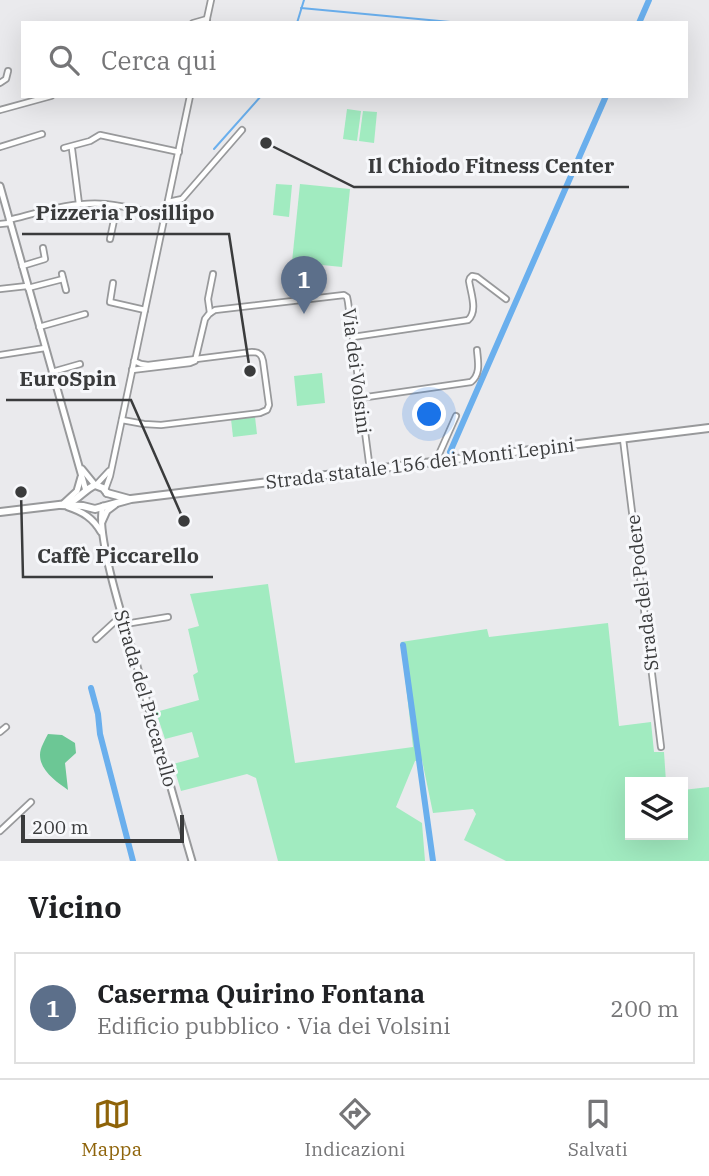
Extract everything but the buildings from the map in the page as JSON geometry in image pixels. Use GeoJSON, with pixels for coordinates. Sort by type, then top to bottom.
{"type":"FeatureCollection","features":[{"type":"Feature","properties":{"kind":"main road","name":"Strada statale 156 dei Monti Lepini"},"geometry":{"type":"LineString","coordinates":[[61,505],[99,508],[131,499],[709,428]]}},
{"type":"Feature","properties":{"kind":"main road","name":"Strada statale 156 dei Monti Lepini"},"geometry":{"type":"LineString","coordinates":[[95,485],[106,492],[131,499]]}},
{"type":"Feature","properties":{"kind":"main road"},"geometry":{"type":"LineString","coordinates":[[0,512],[73,502],[95,485]]}},
{"type":"Feature","properties":{"kind":"main road"},"geometry":{"type":"LineString","coordinates":[[86,492],[85,500],[90,507]]}},
{"type":"Feature","properties":{"kind":"main road"},"geometry":{"type":"LineString","coordinates":[[103,506],[107,501],[106,492]]}},
{"type":"Feature","properties":{"kind":"street"},"geometry":{"type":"LineString","coordinates":[[206,21],[211,0]]}},
{"type":"Feature","properties":{"kind":"street"},"geometry":{"type":"LineString","coordinates":[[0,83],[6,79],[8,71]]}},
{"type":"Feature","properties":{"kind":"street"},"geometry":{"type":"LineString","coordinates":[[0,110],[44,98]]}},
{"type":"Feature","properties":{"kind":"street"},"geometry":{"type":"LineString","coordinates":[[106,492],[190,98]]}},
{"type":"Feature","properties":{"kind":"street"},"geometry":{"type":"LineString","coordinates":[[169,202],[182,199],[242,130]]}},
{"type":"Feature","properties":{"kind":"street"},"geometry":{"type":"LineString","coordinates":[[0,147],[42,134]]}},
{"type":"Feature","properties":{"kind":"street"},"geometry":{"type":"LineString","coordinates":[[64,148],[100,135],[179,152]]}},
{"type":"Feature","properties":{"kind":"street"},"geometry":{"type":"LineString","coordinates":[[72,149],[79,204]]}},
{"type":"Feature","properties":{"kind":"street"},"geometry":{"type":"LineString","coordinates":[[0,186],[86,492]]}},
{"type":"Feature","properties":{"kind":"street"},"geometry":{"type":"LineString","coordinates":[[0,224],[79,204],[106,204],[166,216]]}},
{"type":"Feature","properties":{"kind":"street"},"geometry":{"type":"LineString","coordinates":[[110,239],[117,206]]}},
{"type":"Feature","properties":{"kind":"street"},"geometry":{"type":"LineString","coordinates":[[22,266],[45,259],[43,248]]}},
{"type":"Feature","properties":{"kind":"street"},"geometry":{"type":"LineString","coordinates":[[194,361],[205,319],[210,313],[208,299],[213,274]]}},
{"type":"Feature","properties":{"kind":"street"},"geometry":{"type":"LineString","coordinates":[[0,289],[28,287],[62,276],[66,290]]}},
{"type":"Feature","properties":{"kind":"street"},"geometry":{"type":"LineString","coordinates":[[353,337],[468,320],[474,313],[469,279],[472,276],[506,299]]}},
{"type":"Feature","properties":{"kind":"street"},"geometry":{"type":"LineString","coordinates":[[113,284],[110,302],[145,310]]}},
{"type":"Feature","properties":{"kind":"street","name":"Via dei Volsini"},"geometry":{"type":"LineString","coordinates":[[210,313],[220,308],[344,295],[347,297],[370,470]]}},
{"type":"Feature","properties":{"kind":"street"},"geometry":{"type":"LineString","coordinates":[[40,327],[85,314]]}},
{"type":"Feature","properties":{"kind":"street"},"geometry":{"type":"LineString","coordinates":[[0,355],[45,348]]}},
{"type":"Feature","properties":{"kind":"street"},"geometry":{"type":"LineString","coordinates":[[360,398],[471,382],[478,372],[477,350]]}},
{"type":"Feature","properties":{"kind":"street"},"geometry":{"type":"LineString","coordinates":[[122,420],[165,425],[264,412],[268,409],[263,361],[259,354],[252,352],[132,370]]}},
{"type":"Feature","properties":{"kind":"street"},"geometry":{"type":"LineString","coordinates":[[134,361],[146,365],[194,361]]}},
{"type":"Feature","properties":{"kind":"street"},"geometry":{"type":"LineString","coordinates":[[52,372],[80,364]]}},
{"type":"Feature","properties":{"kind":"street"},"geometry":{"type":"LineString","coordinates":[[436,461],[456,416]]}},
{"type":"Feature","properties":{"kind":"street","name":"Strada del Podere"},"geometry":{"type":"LineString","coordinates":[[623,438],[661,747]]}},
{"type":"Feature","properties":{"kind":"street"},"geometry":{"type":"LineString","coordinates":[[78,464],[95,485],[111,467]]}},
{"type":"Feature","properties":{"kind":"street"},"geometry":{"type":"LineString","coordinates":[[61,505],[75,494],[80,485],[81,474]]}},
{"type":"Feature","properties":{"kind":"street"},"geometry":{"type":"LineString","coordinates":[[61,505],[84,513],[99,524],[107,511],[120,502]]}},
{"type":"Feature","properties":{"kind":"street","name":"Strada del Piccarello"},"geometry":{"type":"LineString","coordinates":[[99,524],[103,506]]}},
{"type":"Feature","properties":{"kind":"street","name":"Strada del Piccarello"},"geometry":{"type":"LineString","coordinates":[[90,507],[103,534],[122,615],[192,861]]}},
{"type":"Feature","properties":{"kind":"street"},"geometry":{"type":"LineString","coordinates":[[96,639],[122,615]]}},
{"type":"Feature","properties":{"kind":"street"},"geometry":{"type":"LineString","coordinates":[[125,624],[168,617]]}},
{"type":"Feature","properties":{"kind":"street"},"geometry":{"type":"LineString","coordinates":[[0,732],[6,727]]}},
{"type":"Feature","properties":{"kind":"street"},"geometry":{"type":"LineString","coordinates":[[0,831],[31,802]]}},
{"type":"Feature","properties":{"kind":"green space"},"geometry":{"type":"Polygon","coordinates":[[[347,109],[361,111],[357,141],[343,139],[347,109]]]}},
{"type":"Feature","properties":{"kind":"green space"},"geometry":{"type":"Polygon","coordinates":[[[363,111],[377,112],[374,143],[359,141],[363,111]]]}},
{"type":"Feature","properties":{"kind":"green space"},"geometry":{"type":"Polygon","coordinates":[[[276,184],[292,185],[289,217],[273,215],[276,184]]]}},
{"type":"Feature","properties":{"kind":"green space"},"geometry":{"type":"Polygon","coordinates":[[[300,184],[350,189],[342,267],[292,262],[300,184]]]}},
{"type":"Feature","properties":{"kind":"green space"},"geometry":{"type":"Polygon","coordinates":[[[322,373],[325,403],[297,406],[294,376],[322,373]]]}},
{"type":"Feature","properties":{"kind":"green space"},"geometry":{"type":"Polygon","coordinates":[[[255,417],[257,434],[233,437],[231,419],[255,417]]]}},
{"type":"Feature","properties":{"kind":"green space"},"geometry":{"type":"Polygon","coordinates":[[[268,584],[295,763],[413,747],[401,642],[487,629],[489,637],[608,623],[619,726],[651,722],[654,752],[664,752],[666,777],[625,777],[625,840],[688,840],[688,789],[709,787],[709,861],[506,861],[464,840],[476,814],[473,809],[433,813],[422,760],[415,761],[396,807],[422,823],[425,861],[278,861],[256,778],[247,774],[181,791],[173,764],[199,757],[192,732],[165,739],[156,712],[199,700],[193,675],[198,672],[188,629],[199,626],[190,594],[268,584]]]}},
{"type":"Feature","properties":{"kind":"green space"},"geometry":{"type":"Polygon","coordinates":[[[48,734],[62,735],[75,743],[76,753],[65,763],[68,790],[50,776],[41,761],[41,750],[48,734]]]}},
{"type":"Feature","properties":{"kind":"waterway"},"geometry":{"type":"LineString","coordinates":[[298,21],[304,0]]}},
{"type":"Feature","properties":{"kind":"waterway"},"geometry":{"type":"LineString","coordinates":[[640,21],[649,0]]}},
{"type":"Feature","properties":{"kind":"waterway"},"geometry":{"type":"LineString","coordinates":[[301,8],[440,21]]}},
{"type":"Feature","properties":{"kind":"waterway"},"geometry":{"type":"LineString","coordinates":[[214,149],[259,98]]}},
{"type":"Feature","properties":{"kind":"waterway"},"geometry":{"type":"LineString","coordinates":[[450,452],[605,98]]}},
{"type":"Feature","properties":{"kind":"waterway"},"geometry":{"type":"LineString","coordinates":[[403,645],[433,861]]}},
{"type":"Feature","properties":{"kind":"waterway"},"geometry":{"type":"LineString","coordinates":[[91,688],[100,734],[133,861]]}},
{"type":"Feature","properties":{"kind":"place","name":"Il Chiodo Fitness Center"},"geometry":{"type":"Point","coordinates":[266,143]}},
{"type":"Feature","properties":{"kind":"place","name":"Caserma Quirino Fontana"},"geometry":{"type":"Point","coordinates":[304,314]}},
{"type":"Feature","properties":{"kind":"place","name":"Pizzeria Posillipo"},"geometry":{"type":"Point","coordinates":[250,371]}},
{"type":"Feature","properties":{"kind":"place","name":"Caffè Piccarello"},"geometry":{"type":"Point","coordinates":[21,492]}},
{"type":"Feature","properties":{"kind":"place","name":"EuroSpin"},"geometry":{"type":"Point","coordinates":[184,521]}}]}
